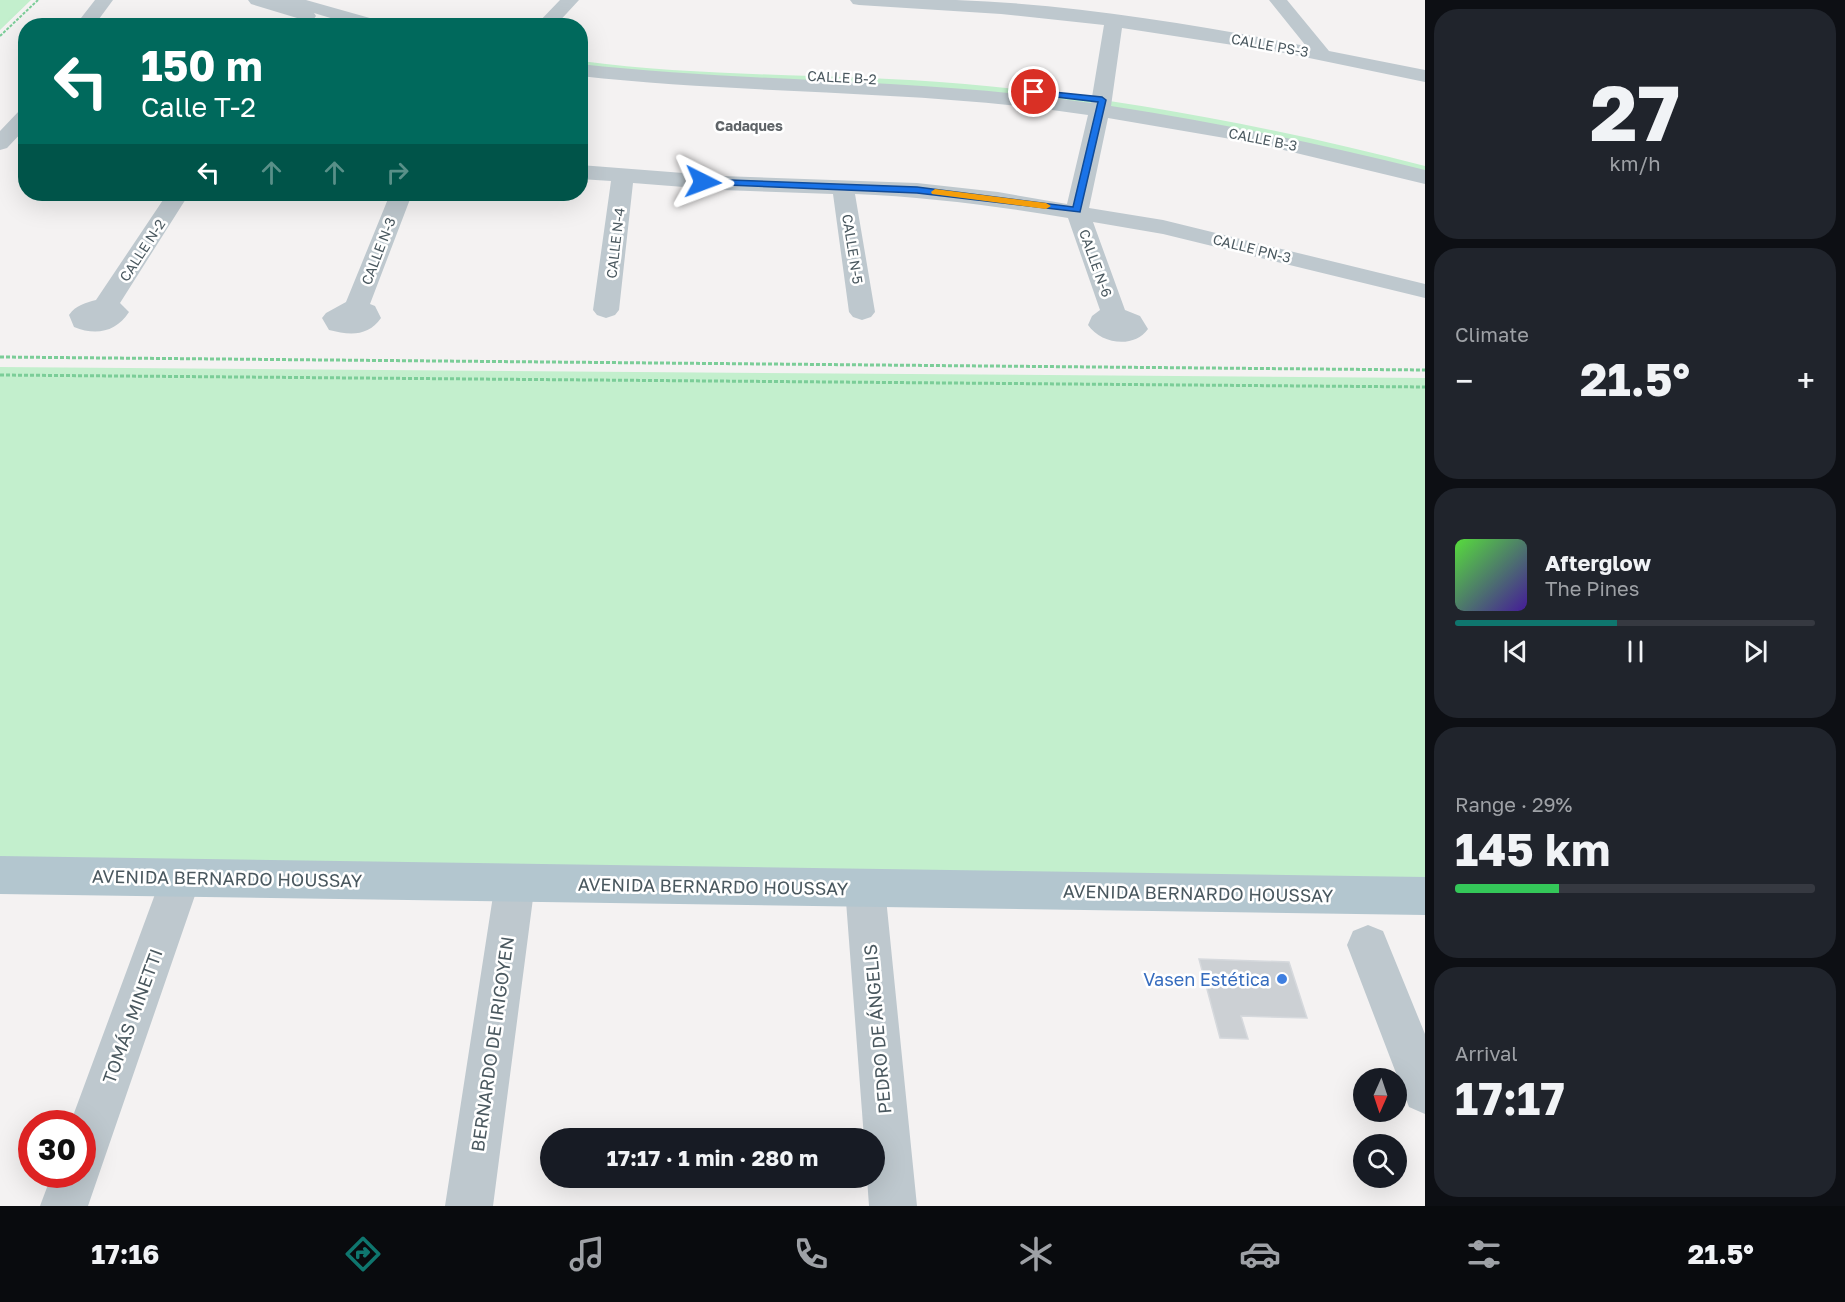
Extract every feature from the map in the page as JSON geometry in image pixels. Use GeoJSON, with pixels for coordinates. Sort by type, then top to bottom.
{"type":"FeatureCollection","features":[{"type":"Feature","properties":{"kind":"main road","name":"AVENIDA BERNARDO HOUSSAY"},"geometry":{"type":"LineString","coordinates":[[0,875],[1425,896]]}},
{"type":"Feature","properties":{"kind":"street"},"geometry":{"type":"LineString","coordinates":[[90,18],[104,0]]}},
{"type":"Feature","properties":{"kind":"street"},"geometry":{"type":"LineString","coordinates":[[257,0],[337,18]]}},
{"type":"Feature","properties":{"kind":"street"},"geometry":{"type":"LineString","coordinates":[[287,0],[324,18]]}},
{"type":"Feature","properties":{"kind":"street"},"geometry":{"type":"LineString","coordinates":[[552,18],[570,0]]}},
{"type":"Feature","properties":{"kind":"street","name":"CALLE PS-3"},"geometry":{"type":"LineString","coordinates":[[859,0],[930,2],[1114,21],[1322,54],[1425,76]]}},
{"type":"Feature","properties":{"kind":"street"},"geometry":{"type":"LineString","coordinates":[[1077,210],[1101,105],[1114,21],[1103,0]]}},
{"type":"Feature","properties":{"kind":"street"},"geometry":{"type":"LineString","coordinates":[[1278,0],[1322,54]]}},
{"type":"Feature","properties":{"kind":"street","name":"CALLE B-2"},"geometry":{"type":"LineString","coordinates":[[588,62],[718,72],[966,84],[1101,105]]}},
{"type":"Feature","properties":{"kind":"street","name":"CALLE B-2"},"geometry":{"type":"LineString","coordinates":[[588,71],[714,81],[854,86],[1101,105]]}},
{"type":"Feature","properties":{"kind":"street","name":"CALLE B-3"},"geometry":{"type":"LineString","coordinates":[[1101,105],[1384,161],[1425,166]]}},
{"type":"Feature","properties":{"kind":"street"},"geometry":{"type":"LineString","coordinates":[[0,144],[18,124]]}},
{"type":"Feature","properties":{"kind":"street","name":"CALLE B-3"},"geometry":{"type":"LineString","coordinates":[[1384,161],[1425,177]]}},
{"type":"Feature","properties":{"kind":"street","name":"CALLE PN-3"},"geometry":{"type":"LineString","coordinates":[[588,173],[722,183],[917,190],[1077,210],[1186,232],[1425,291]]}},
{"type":"Feature","properties":{"kind":"street","name":"CALLE N-4"},"geometry":{"type":"LineString","coordinates":[[606,310],[623,176]]}},
{"type":"Feature","properties":{"kind":"street","name":"CALLE N-5"},"geometry":{"type":"LineString","coordinates":[[843,186],[862,312]]}},
{"type":"Feature","properties":{"kind":"street","name":"CALLE N-2"},"geometry":{"type":"LineString","coordinates":[[105,306],[173,201]]}},
{"type":"Feature","properties":{"kind":"street","name":"CALLE N-3"},"geometry":{"type":"LineString","coordinates":[[356,308],[398,201]]}},
{"type":"Feature","properties":{"kind":"street","name":"CALLE N-6"},"geometry":{"type":"LineString","coordinates":[[1077,210],[1114,315]]}},
{"type":"Feature","properties":{"kind":"street","name":"TOMÁS MINETTI"},"geometry":{"type":"LineString","coordinates":[[96,1116],[181,878]]}},
{"type":"Feature","properties":{"kind":"street","name":"BERNARDO DE IRIGOYEN"},"geometry":{"type":"LineString","coordinates":[[469,1206],[515,883]]}},
{"type":"Feature","properties":{"kind":"street","name":"PEDRO DE ÁNGELIS"},"geometry":{"type":"LineString","coordinates":[[865,888],[893,1206]]}},
{"type":"Feature","properties":{"kind":"street"},"geometry":{"type":"LineString","coordinates":[[1368,945],[1425,1090]]}},
{"type":"Feature","properties":{"kind":"street"},"geometry":{"type":"LineString","coordinates":[[64,1206],[71,1188]]}},
{"type":"Feature","properties":{"kind":"path"},"geometry":{"type":"LineString","coordinates":[[19,18],[38,0]]}},
{"type":"Feature","properties":{"kind":"path"},"geometry":{"type":"LineString","coordinates":[[0,36],[18,19]]}},
{"type":"Feature","properties":{"kind":"path"},"geometry":{"type":"LineString","coordinates":[[0,357],[1425,370]]}},
{"type":"Feature","properties":{"kind":"path"},"geometry":{"type":"LineString","coordinates":[[0,375],[1425,387]]}},
{"type":"Feature","properties":{"kind":"green space"},"geometry":{"type":"Polygon","coordinates":[[[0,0],[31,0],[0,30],[0,0]]]}},
{"type":"Feature","properties":{"kind":"green space"},"geometry":{"type":"Polygon","coordinates":[[[588,62],[725,73],[965,84],[1081,97],[1197,116],[1368,152],[1425,166],[1425,177],[1100,109],[588,71],[588,62]]]}},
{"type":"Feature","properties":{"kind":"green space"},"geometry":{"type":"Polygon","coordinates":[[[0,367],[1425,378],[1425,896],[0,875],[0,367]]]}},
{"type":"Feature","properties":{"kind":"building"},"geometry":{"type":"Polygon","coordinates":[[[1199,959],[1289,962],[1307,1018],[1241,1016],[1248,1039],[1220,1038],[1199,959]]]}},
{"type":"Feature","properties":{"kind":"slow traffic"},"geometry":{"type":"LineString","coordinates":[[935,192],[1046,206]]}},
{"type":"Feature","properties":{"kind":"place","name":"Vasen Estética"},"geometry":{"type":"Point","coordinates":[1282,979]}},
{"type":"Feature","properties":{"kind":"district","name":"Cadaques"},"geometry":{"type":"Point","coordinates":[749,125]}},
{"type":"Feature","properties":{"kind":"route"},"geometry":{"type":"LineString","coordinates":[[703,182],[917,190],[1077,210],[1102,100],[1034,92]]}}]}
